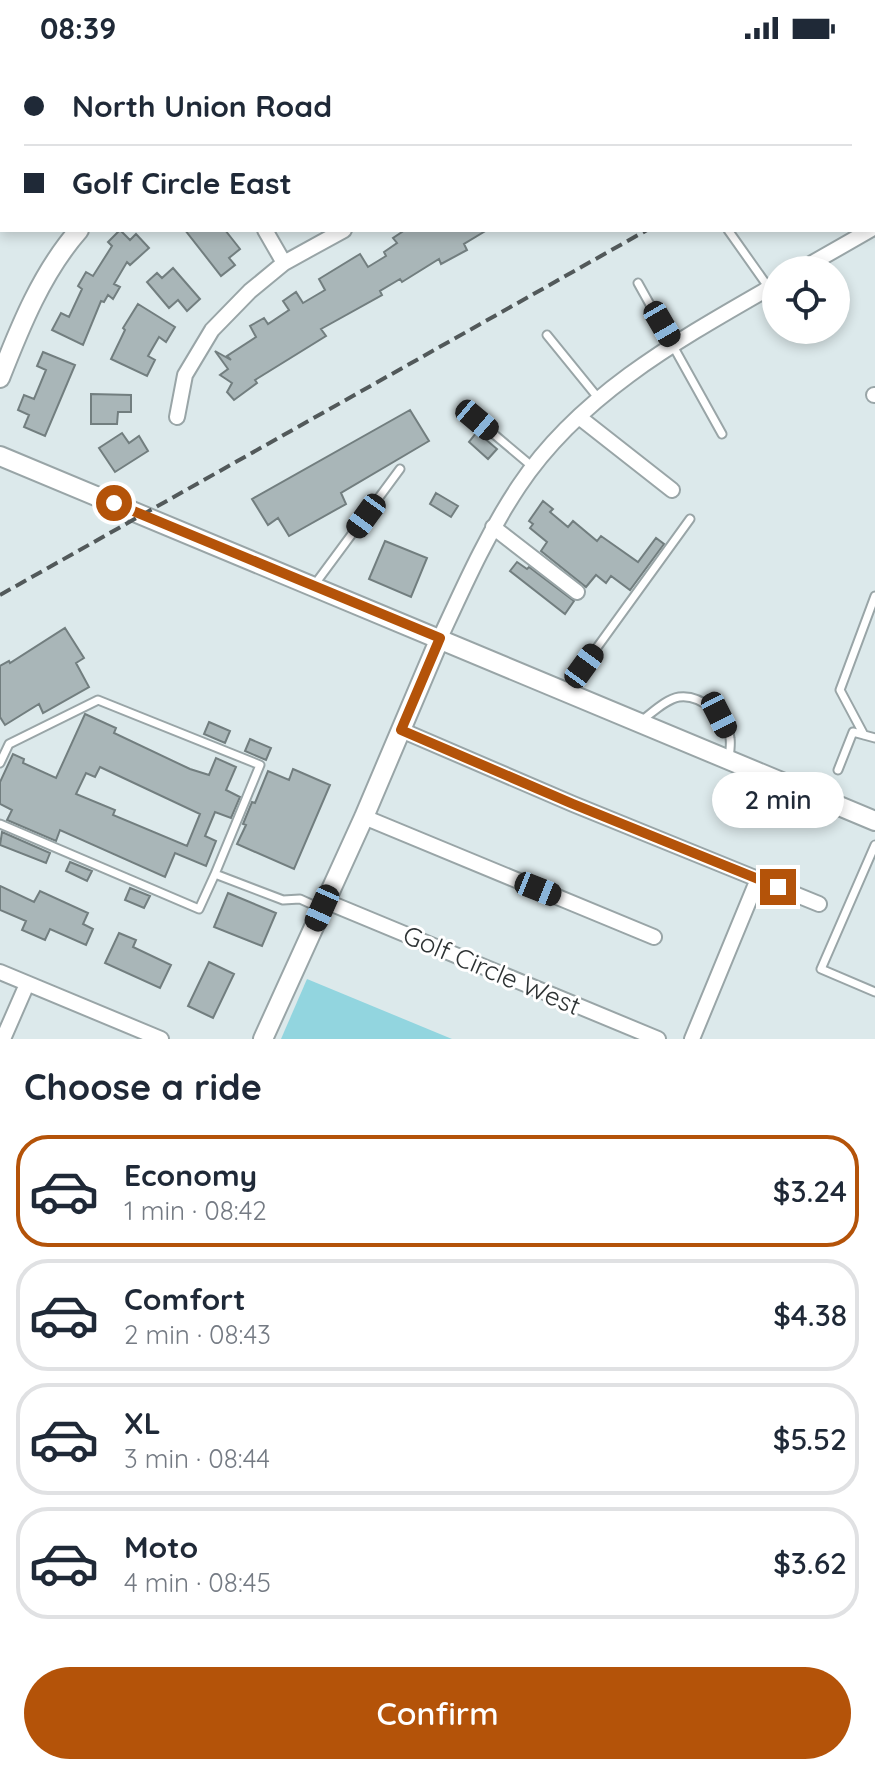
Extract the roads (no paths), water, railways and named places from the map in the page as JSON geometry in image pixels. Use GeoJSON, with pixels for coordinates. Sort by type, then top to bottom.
{"type":"FeatureCollection","features":[{"type":"Feature","properties":{"kind":"street"},"geometry":{"type":"LineString","coordinates":[[0,378],[32,303],[78,232]]}},
{"type":"Feature","properties":{"kind":"street"},"geometry":{"type":"LineString","coordinates":[[266,232],[284,263]]}},
{"type":"Feature","properties":{"kind":"street"},"geometry":{"type":"LineString","coordinates":[[177,417],[185,375],[212,330],[250,291],[284,263],[340,232]]}},
{"type":"Feature","properties":{"kind":"street"},"geometry":{"type":"LineString","coordinates":[[821,256],[854,234]]}},
{"type":"Feature","properties":{"kind":"street"},"geometry":{"type":"LineString","coordinates":[[263,1039],[364,817],[440,638],[493,527],[521,483],[579,417],[599,399],[674,344],[762,292]]}},
{"type":"Feature","properties":{"kind":"street"},"geometry":{"type":"LineString","coordinates":[[579,417],[672,490]]}},
{"type":"Feature","properties":{"kind":"street"},"geometry":{"type":"LineString","coordinates":[[0,456],[875,821]]}},
{"type":"Feature","properties":{"kind":"street"},"geometry":{"type":"LineString","coordinates":[[493,527],[577,592]]}},
{"type":"Feature","properties":{"kind":"street"},"geometry":{"type":"LineString","coordinates":[[401,730],[819,904]]}},
{"type":"Feature","properties":{"kind":"street"},"geometry":{"type":"LineString","coordinates":[[364,817],[654,937]]}},
{"type":"Feature","properties":{"kind":"street"},"geometry":{"type":"LineString","coordinates":[[692,1039],[758,879]]}},
{"type":"Feature","properties":{"kind":"street","name":"Golf Circle West"},"geometry":{"type":"LineString","coordinates":[[323,904],[658,1039]]}},
{"type":"Feature","properties":{"kind":"street"},"geometry":{"type":"LineString","coordinates":[[0,972],[161,1039]]}},
{"type":"Feature","properties":{"kind":"street"},"geometry":{"type":"LineString","coordinates":[[3,1039],[27,984]]}},
{"type":"Feature","properties":{"kind":"lane"},"geometry":{"type":"LineString","coordinates":[[730,232],[762,273]]}},
{"type":"Feature","properties":{"kind":"lane"},"geometry":{"type":"LineString","coordinates":[[638,283],[722,434]]}},
{"type":"Feature","properties":{"kind":"lane"},"geometry":{"type":"LineString","coordinates":[[547,335],[599,399]]}},
{"type":"Feature","properties":{"kind":"lane"},"geometry":{"type":"LineString","coordinates":[[477,420],[534,468]]}},
{"type":"Feature","properties":{"kind":"lane"},"geometry":{"type":"LineString","coordinates":[[314,586],[400,469]]}},
{"type":"Feature","properties":{"kind":"lane"},"geometry":{"type":"LineString","coordinates":[[566,691],[690,519]]}},
{"type":"Feature","properties":{"kind":"lane"},"geometry":{"type":"LineString","coordinates":[[864,735],[840,690],[872,613],[875,596]]}},
{"type":"Feature","properties":{"kind":"lane"},"geometry":{"type":"LineString","coordinates":[[639,722],[680,697],[700,701],[719,715],[730,736],[729,760]]}},
{"type":"Feature","properties":{"kind":"lane"},"geometry":{"type":"LineString","coordinates":[[0,763],[9,744],[98,700],[260,765],[199,909],[0,824]]}},
{"type":"Feature","properties":{"kind":"lane"},"geometry":{"type":"LineString","coordinates":[[838,770],[853,732],[875,738]]}},
{"type":"Feature","properties":{"kind":"lane"},"geometry":{"type":"LineString","coordinates":[[875,845],[821,969],[875,992]]}},
{"type":"Feature","properties":{"kind":"lane"},"geometry":{"type":"LineString","coordinates":[[215,874],[283,900],[300,899],[323,904]]}},
{"type":"Feature","properties":{"kind":"railway"},"geometry":{"type":"LineString","coordinates":[[0,595],[643,232]]}}]}
